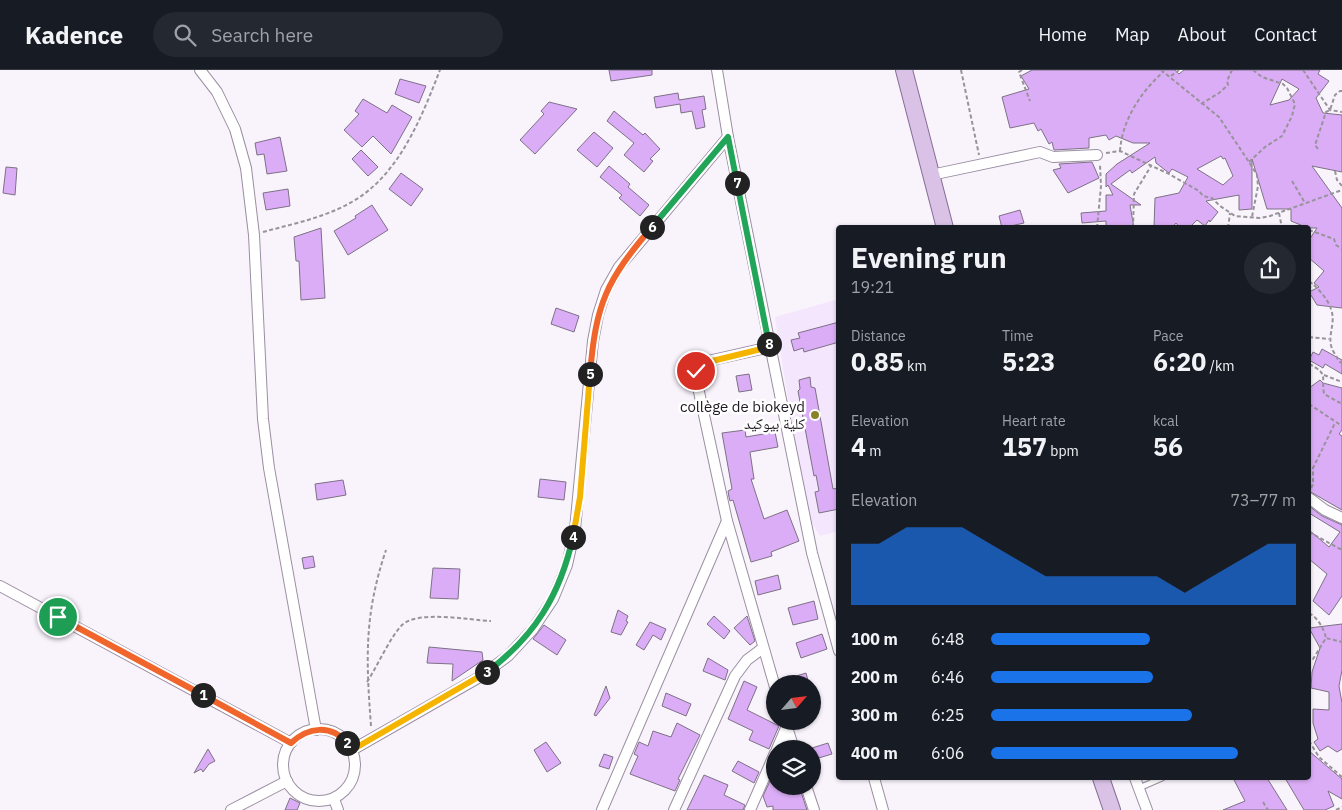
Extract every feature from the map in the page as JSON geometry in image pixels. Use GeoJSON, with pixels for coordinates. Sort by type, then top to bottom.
{"type":"FeatureCollection","features":[{"type":"Feature","properties":{"kind":"main road"},"geometry":{"type":"LineString","coordinates":[[904,70],[944,225]]}},
{"type":"Feature","properties":{"kind":"main road"},"geometry":{"type":"LineString","coordinates":[[1102,780],[1112,810]]}},
{"type":"Feature","properties":{"kind":"street"},"geometry":{"type":"LineString","coordinates":[[200,70],[217,92],[235,129],[246,168],[254,235],[263,419],[269,468],[316,730]]}},
{"type":"Feature","properties":{"kind":"street"},"geometry":{"type":"LineString","coordinates":[[717,70],[728,137],[812,553],[836,640]]}},
{"type":"Feature","properties":{"kind":"street"},"geometry":{"type":"LineString","coordinates":[[352,750],[478,678],[508,656],[533,629],[553,599],[567,565],[575,529],[593,341],[598,315],[606,290],[619,267],[728,137]]}},
{"type":"Feature","properties":{"kind":"street"},"geometry":{"type":"LineString","coordinates":[[932,175],[1040,152],[1053,156],[1097,155]]}},
{"type":"Feature","properties":{"kind":"street"},"geometry":{"type":"LineString","coordinates":[[770,347],[708,362],[701,365],[696,371],[696,378],[728,521],[771,675]]}},
{"type":"Feature","properties":{"kind":"street"},"geometry":{"type":"LineString","coordinates":[[1312,500],[1342,518]]}},
{"type":"Feature","properties":{"kind":"street"},"geometry":{"type":"LineString","coordinates":[[605,809],[728,521]]}},
{"type":"Feature","properties":{"kind":"street"},"geometry":{"type":"LineString","coordinates":[[0,586],[291,743]]}},
{"type":"Feature","properties":{"kind":"street"},"geometry":{"type":"LineString","coordinates":[[674,810],[730,684],[747,660],[763,648]]}},
{"type":"Feature","properties":{"kind":"street"},"geometry":{"type":"LineString","coordinates":[[316,730],[326,730],[337,734],[352,750],[355,761],[350,783],[334,799],[316,801],[307,799],[299,795],[287,781],[283,765],[284,757],[291,743],[298,736],[316,730]]}},
{"type":"Feature","properties":{"kind":"street"},"geometry":{"type":"LineString","coordinates":[[750,810],[766,774]]}},
{"type":"Feature","properties":{"kind":"street"},"geometry":{"type":"LineString","coordinates":[[874,780],[882,810]]}},
{"type":"Feature","properties":{"kind":"street"},"geometry":{"type":"LineString","coordinates":[[1136,780],[1147,810]]}},
{"type":"Feature","properties":{"kind":"street"},"geometry":{"type":"LineString","coordinates":[[232,810],[287,781]]}},
{"type":"Feature","properties":{"kind":"street"},"geometry":{"type":"LineString","coordinates":[[809,795],[814,810]]}},
{"type":"Feature","properties":{"kind":"street"},"geometry":{"type":"LineString","coordinates":[[334,799],[338,810]]}},
{"type":"Feature","properties":{"kind":"lane"},"geometry":{"type":"LineString","coordinates":[[1139,788],[1157,780]]}},
{"type":"Feature","properties":{"kind":"path"},"geometry":{"type":"LineString","coordinates":[[254,235],[317,217],[350,203],[379,182],[404,147],[424,111],[440,70]]}},
{"type":"Feature","properties":{"kind":"path"},"geometry":{"type":"LineString","coordinates":[[961,70],[980,165]]}},
{"type":"Feature","properties":{"kind":"path"},"geometry":{"type":"LineString","coordinates":[[1022,70],[1018,72],[1030,101]]}},
{"type":"Feature","properties":{"kind":"path"},"geometry":{"type":"LineString","coordinates":[[1171,76],[1179,70]]}},
{"type":"Feature","properties":{"kind":"path"},"geometry":{"type":"LineString","coordinates":[[1201,104],[1219,93],[1228,84],[1227,81],[1232,70]]}},
{"type":"Feature","properties":{"kind":"path"},"geometry":{"type":"LineString","coordinates":[[1249,162],[1265,147],[1282,136],[1295,104],[1288,88],[1283,84],[1262,77],[1253,70]]}},
{"type":"Feature","properties":{"kind":"path"},"geometry":{"type":"LineString","coordinates":[[1304,70],[1330,110],[1342,112]]}},
{"type":"Feature","properties":{"kind":"path"},"geometry":{"type":"LineString","coordinates":[[1252,217],[1258,186],[1257,175],[1249,162],[1219,117],[1201,104],[1171,76],[1162,71],[1134,107],[1120,144],[1120,151],[1200,191],[1203,196],[1212,198],[1235,216],[1260,218],[1279,214],[1342,190]]}},
{"type":"Feature","properties":{"kind":"path"},"geometry":{"type":"LineString","coordinates":[[1318,149],[1315,145],[1326,112],[1330,110],[1335,95],[1340,90],[1342,91]]}},
{"type":"Feature","properties":{"kind":"path"},"geometry":{"type":"LineString","coordinates":[[1097,155],[1101,168],[1097,225]]}},
{"type":"Feature","properties":{"kind":"path"},"geometry":{"type":"LineString","coordinates":[[1133,225],[1134,194],[1151,166]]}},
{"type":"Feature","properties":{"kind":"path"},"geometry":{"type":"LineString","coordinates":[[1335,171],[1337,180],[1342,186]]}},
{"type":"Feature","properties":{"kind":"path"},"geometry":{"type":"LineString","coordinates":[[1292,181],[1305,203]]}},
{"type":"Feature","properties":{"kind":"path"},"geometry":{"type":"LineString","coordinates":[[1228,225],[1230,213]]}},
{"type":"Feature","properties":{"kind":"path"},"geometry":{"type":"LineString","coordinates":[[1279,214],[1281,225]]}},
{"type":"Feature","properties":{"kind":"path"},"geometry":{"type":"LineString","coordinates":[[1311,231],[1334,240],[1336,245],[1342,249]]}},
{"type":"Feature","properties":{"kind":"path"},"geometry":{"type":"LineString","coordinates":[[1312,284],[1331,308],[1332,324],[1329,339],[1332,350],[1338,361],[1342,363]]}},
{"type":"Feature","properties":{"kind":"path"},"geometry":{"type":"LineString","coordinates":[[1311,338],[1329,339]]}},
{"type":"Feature","properties":{"kind":"path"},"geometry":{"type":"LineString","coordinates":[[1311,365],[1320,370],[1324,375],[1342,382]]}},
{"type":"Feature","properties":{"kind":"path"},"geometry":{"type":"LineString","coordinates":[[1324,375],[1324,394],[1342,404]]}},
{"type":"Feature","properties":{"kind":"path"},"geometry":{"type":"LineString","coordinates":[[1311,405],[1342,426]]}},
{"type":"Feature","properties":{"kind":"path"},"geometry":{"type":"LineString","coordinates":[[1311,489],[1313,468],[1335,423]]}},
{"type":"Feature","properties":{"kind":"path"},"geometry":{"type":"LineString","coordinates":[[1311,533],[1342,550]]}},
{"type":"Feature","properties":{"kind":"path"},"geometry":{"type":"LineString","coordinates":[[372,739],[367,656],[370,609],[375,581],[386,550]]}},
{"type":"Feature","properties":{"kind":"path"},"geometry":{"type":"LineString","coordinates":[[1311,615],[1321,626],[1326,638]]}},
{"type":"Feature","properties":{"kind":"path"},"geometry":{"type":"LineString","coordinates":[[368,682],[398,630],[411,619],[423,617],[490,621]]}},
{"type":"Feature","properties":{"kind":"path"},"geometry":{"type":"LineString","coordinates":[[1326,638],[1342,642]]}},
{"type":"Feature","properties":{"kind":"path"},"geometry":{"type":"LineString","coordinates":[[1311,660],[1326,638]]}},
{"type":"Feature","properties":{"kind":"path"},"geometry":{"type":"LineString","coordinates":[[1311,744],[1319,757],[1342,777]]}},
{"type":"Feature","properties":{"kind":"path"},"geometry":{"type":"LineString","coordinates":[[1263,802],[1268,810]]}},
{"type":"Feature","properties":{"kind":"path"},"geometry":{"type":"LineString","coordinates":[[1336,810],[1342,807]]}},
{"type":"Feature","properties":{"kind":"shaded area","name":"collège de biokeyd كلية بيوكيد"},"geometry":{"type":"Polygon","coordinates":[[[836,300],[836,532],[820,536],[806,513],[775,317],[836,300]]]}},
{"type":"Feature","properties":{"kind":"building"},"geometry":{"type":"Polygon","coordinates":[[[609,70],[652,70],[652,75],[611,81],[609,70]]]}},
{"type":"Feature","properties":{"kind":"building"},"geometry":{"type":"Polygon","coordinates":[[[1032,70],[1175,70],[1179,74],[1184,70],[1320,70],[1318,74],[1329,81],[1316,98],[1323,113],[1342,115],[1342,172],[1312,166],[1342,208],[1342,308],[1317,305],[1311,295],[1311,291],[1319,287],[1314,283],[1324,271],[1311,260],[1311,237],[1317,228],[1311,228],[1311,225],[1301,225],[1291,221],[1291,209],[1267,209],[1252,159],[1252,209],[1239,210],[1239,195],[1206,201],[1218,212],[1206,225],[1197,220],[1192,225],[1178,225],[1176,223],[1174,225],[1154,225],[1155,198],[1179,193],[1188,177],[1172,169],[1169,173],[1156,163],[1155,157],[1132,173],[1130,170],[1111,184],[1141,205],[1130,205],[1133,225],[1106,225],[1106,221],[1082,223],[1081,213],[1106,211],[1106,195],[1113,195],[1108,185],[1106,187],[1106,174],[1117,164],[1150,143],[1133,143],[1116,136],[1109,140],[1106,135],[1089,138],[1089,148],[1054,150],[1052,142],[1049,144],[1041,129],[1038,131],[1034,123],[1010,128],[1002,97],[1029,89],[1021,76],[1032,70]],[[1282,79],[1270,105],[1289,100],[1299,89],[1282,79]],[[1221,156],[1197,169],[1223,185],[1233,176],[1225,158],[1223,159],[1221,156]]]}},
{"type":"Feature","properties":{"kind":"building"},"geometry":{"type":"Polygon","coordinates":[[[400,79],[426,86],[419,103],[395,94],[400,79]]]}},
{"type":"Feature","properties":{"kind":"building"},"geometry":{"type":"Polygon","coordinates":[[[678,93],[679,100],[704,96],[706,109],[702,110],[705,127],[696,129],[692,111],[681,113],[680,104],[656,108],[654,97],[678,93]]]}},
{"type":"Feature","properties":{"kind":"building"},"geometry":{"type":"Polygon","coordinates":[[[363,99],[387,113],[392,105],[412,117],[391,154],[373,136],[362,147],[344,130],[359,114],[355,111],[363,99]]]}},
{"type":"Feature","properties":{"kind":"building"},"geometry":{"type":"Polygon","coordinates":[[[549,102],[577,109],[535,154],[520,140],[544,114],[541,111],[549,102]]]}},
{"type":"Feature","properties":{"kind":"building"},"geometry":{"type":"Polygon","coordinates":[[[614,111],[643,135],[645,133],[660,149],[650,159],[653,161],[644,172],[624,155],[634,143],[607,121],[614,111]]]}},
{"type":"Feature","properties":{"kind":"building"},"geometry":{"type":"Polygon","coordinates":[[[594,132],[613,148],[597,167],[577,150],[594,132]]]}},
{"type":"Feature","properties":{"kind":"building"},"geometry":{"type":"Polygon","coordinates":[[[280,137],[287,171],[267,174],[264,154],[257,155],[255,143],[280,137]]]}},
{"type":"Feature","properties":{"kind":"building"},"geometry":{"type":"Polygon","coordinates":[[[361,150],[378,167],[368,176],[352,159],[361,150]]]}},
{"type":"Feature","properties":{"kind":"building"},"geometry":{"type":"Polygon","coordinates":[[[1092,162],[1099,178],[1068,193],[1053,170],[1061,168],[1059,164],[1092,162]]]}},
{"type":"Feature","properties":{"kind":"building"},"geometry":{"type":"Polygon","coordinates":[[[609,166],[630,184],[628,187],[649,205],[640,216],[619,198],[622,195],[600,177],[609,166]]]}},
{"type":"Feature","properties":{"kind":"building"},"geometry":{"type":"Polygon","coordinates":[[[6,167],[17,168],[15,195],[3,193],[6,167]]]}},
{"type":"Feature","properties":{"kind":"building"},"geometry":{"type":"Polygon","coordinates":[[[401,173],[423,189],[411,206],[389,189],[401,173]]]}},
{"type":"Feature","properties":{"kind":"building"},"geometry":{"type":"Polygon","coordinates":[[[288,189],[290,206],[266,210],[263,193],[288,189]]]}},
{"type":"Feature","properties":{"kind":"building"},"geometry":{"type":"Polygon","coordinates":[[[372,205],[388,230],[348,255],[334,231],[356,218],[355,216],[372,205]]]}},
{"type":"Feature","properties":{"kind":"building"},"geometry":{"type":"Polygon","coordinates":[[[1020,210],[1024,223],[1001,225],[999,216],[1020,210]]]}},
{"type":"Feature","properties":{"kind":"building"},"geometry":{"type":"Polygon","coordinates":[[[321,228],[325,298],[301,300],[299,261],[296,261],[294,237],[321,228]]]}},
{"type":"Feature","properties":{"kind":"building"},"geometry":{"type":"Polygon","coordinates":[[[556,308],[579,316],[574,332],[551,324],[556,308]]]}},
{"type":"Feature","properties":{"kind":"building"},"geometry":{"type":"Polygon","coordinates":[[[836,323],[836,343],[804,352],[803,348],[794,351],[791,340],[800,338],[798,333],[836,323]]]}},
{"type":"Feature","properties":{"kind":"building"},"geometry":{"type":"Polygon","coordinates":[[[1322,349],[1342,360],[1342,374],[1325,364],[1323,368],[1311,361],[1313,352],[1319,355],[1322,349]]]}},
{"type":"Feature","properties":{"kind":"building"},"geometry":{"type":"Polygon","coordinates":[[[749,374],[752,390],[739,392],[736,376],[749,374]]]}},
{"type":"Feature","properties":{"kind":"building"},"geometry":{"type":"Polygon","coordinates":[[[810,377],[811,387],[815,388],[833,489],[836,488],[836,510],[819,513],[815,492],[819,491],[816,475],[814,476],[798,391],[800,389],[799,380],[810,377]]]}},
{"type":"Feature","properties":{"kind":"building"},"geometry":{"type":"Polygon","coordinates":[[[1320,380],[1323,383],[1342,388],[1342,430],[1339,434],[1342,436],[1342,510],[1311,492],[1311,387],[1320,380]]]}},
{"type":"Feature","properties":{"kind":"building"},"geometry":{"type":"Polygon","coordinates":[[[745,430],[746,437],[775,432],[778,447],[750,452],[754,479],[751,479],[764,519],[787,510],[799,541],[771,552],[772,556],[751,562],[733,500],[730,501],[729,497],[728,491],[732,489],[722,433],[745,430]]]}},
{"type":"Feature","properties":{"kind":"building"},"geometry":{"type":"Polygon","coordinates":[[[540,479],[566,482],[564,500],[538,497],[540,479]]]}},
{"type":"Feature","properties":{"kind":"building"},"geometry":{"type":"Polygon","coordinates":[[[343,480],[346,495],[317,500],[315,484],[343,480]]]}},
{"type":"Feature","properties":{"kind":"building"},"geometry":{"type":"Polygon","coordinates":[[[1311,508],[1322,516],[1342,525],[1342,596],[1329,615],[1313,601],[1327,574],[1311,561],[1311,532],[1329,547],[1340,532],[1311,514],[1311,508]]]}},
{"type":"Feature","properties":{"kind":"building"},"geometry":{"type":"Polygon","coordinates":[[[313,556],[315,567],[304,569],[302,558],[313,556]]]}},
{"type":"Feature","properties":{"kind":"building"},"geometry":{"type":"Polygon","coordinates":[[[433,568],[460,569],[458,599],[430,598],[433,568]]]}},
{"type":"Feature","properties":{"kind":"building"},"geometry":{"type":"Polygon","coordinates":[[[778,575],[781,589],[758,595],[755,581],[778,575]]]}},
{"type":"Feature","properties":{"kind":"building"},"geometry":{"type":"Polygon","coordinates":[[[814,601],[818,619],[793,625],[788,608],[814,601]]]}},
{"type":"Feature","properties":{"kind":"building"},"geometry":{"type":"Polygon","coordinates":[[[618,610],[628,616],[626,621],[628,622],[621,635],[611,632],[618,610]]]}},
{"type":"Feature","properties":{"kind":"building"},"geometry":{"type":"Polygon","coordinates":[[[714,616],[730,631],[724,639],[707,624],[714,616]]]}},
{"type":"Feature","properties":{"kind":"building"},"geometry":{"type":"Polygon","coordinates":[[[747,616],[755,641],[750,645],[734,628],[747,616]]]}},
{"type":"Feature","properties":{"kind":"building"},"geometry":{"type":"Polygon","coordinates":[[[650,622],[666,629],[661,640],[653,635],[644,650],[636,645],[650,622]]]}},
{"type":"Feature","properties":{"kind":"building"},"geometry":{"type":"Polygon","coordinates":[[[1342,624],[1342,670],[1339,686],[1342,703],[1342,749],[1337,752],[1328,746],[1320,751],[1314,742],[1318,739],[1313,723],[1313,709],[1329,710],[1329,692],[1311,688],[1312,672],[1320,648],[1311,632],[1311,628],[1342,624]]]}},
{"type":"Feature","properties":{"kind":"building"},"geometry":{"type":"Polygon","coordinates":[[[544,625],[566,640],[557,655],[533,639],[544,625]]]}},
{"type":"Feature","properties":{"kind":"building"},"geometry":{"type":"Polygon","coordinates":[[[822,634],[827,649],[801,658],[796,643],[822,634]]]}},
{"type":"Feature","properties":{"kind":"building"},"geometry":{"type":"Polygon","coordinates":[[[429,647],[482,652],[483,660],[452,681],[453,664],[427,663],[429,647]]]}},
{"type":"Feature","properties":{"kind":"building"},"geometry":{"type":"Polygon","coordinates":[[[708,658],[728,670],[725,680],[703,671],[708,658]]]}},
{"type":"Feature","properties":{"kind":"building"},"geometry":{"type":"Polygon","coordinates":[[[744,681],[757,687],[747,710],[766,720],[766,730],[777,730],[773,740],[766,740],[766,748],[749,740],[753,731],[728,719],[744,681]]]}},
{"type":"Feature","properties":{"kind":"building"},"geometry":{"type":"Polygon","coordinates":[[[606,686],[610,698],[596,716],[594,715],[606,686]]]}},
{"type":"Feature","properties":{"kind":"building"},"geometry":{"type":"Polygon","coordinates":[[[666,693],[691,704],[686,716],[662,706],[666,693]]]}},
{"type":"Feature","properties":{"kind":"building"},"geometry":{"type":"Polygon","coordinates":[[[677,723],[700,735],[678,779],[680,780],[675,791],[630,774],[638,756],[634,754],[639,742],[648,746],[653,731],[671,737],[677,723]]]}},
{"type":"Feature","properties":{"kind":"building"},"geometry":{"type":"Polygon","coordinates":[[[546,742],[561,763],[547,772],[534,750],[546,742]]]}},
{"type":"Feature","properties":{"kind":"building"},"geometry":{"type":"Polygon","coordinates":[[[828,743],[832,754],[821,757],[821,745],[828,743]]]}},
{"type":"Feature","properties":{"kind":"building"},"geometry":{"type":"Polygon","coordinates":[[[208,749],[215,761],[209,764],[203,772],[201,769],[194,773],[208,749]]]}},
{"type":"Feature","properties":{"kind":"building"},"geometry":{"type":"Polygon","coordinates":[[[1311,753],[1342,779],[1342,799],[1328,791],[1334,806],[1325,810],[1304,810],[1286,780],[1311,780],[1311,753]]]}},
{"type":"Feature","properties":{"kind":"building"},"geometry":{"type":"Polygon","coordinates":[[[604,754],[613,757],[609,769],[599,766],[604,754]]]}},
{"type":"Feature","properties":{"kind":"building"},"geometry":{"type":"Polygon","coordinates":[[[738,761],[759,772],[754,783],[732,771],[738,761]]]}},
{"type":"Feature","properties":{"kind":"building"},"geometry":{"type":"Polygon","coordinates":[[[704,775],[728,785],[724,795],[745,805],[743,810],[687,810],[704,775]]]}},
{"type":"Feature","properties":{"kind":"building"},"geometry":{"type":"Polygon","coordinates":[[[1234,780],[1268,780],[1287,810],[1223,810],[1245,801],[1234,780]]]}},
{"type":"Feature","properties":{"kind":"building"},"geometry":{"type":"Polygon","coordinates":[[[766,790],[766,795],[802,795],[807,810],[773,810],[773,806],[767,807],[763,796],[766,790]]]}},
{"type":"Feature","properties":{"kind":"building"},"geometry":{"type":"Polygon","coordinates":[[[290,798],[300,803],[297,810],[285,810],[290,798]]]}},
{"type":"Feature","properties":{"kind":"place","name":"collège de biokeyd كلية بيوكيد"},"geometry":{"type":"Point","coordinates":[815,415]}},
{"type":"Feature","properties":{"kind":"route"},"geometry":{"type":"LineString","coordinates":[[58,617],[291,743],[298,736],[306,732],[326,730],[337,734],[352,750],[478,678],[508,656],[533,629],[553,599],[567,565],[580,497],[593,341],[598,315],[606,290],[619,267],[728,137],[770,347],[708,362],[701,365],[696,371]]}}]}
